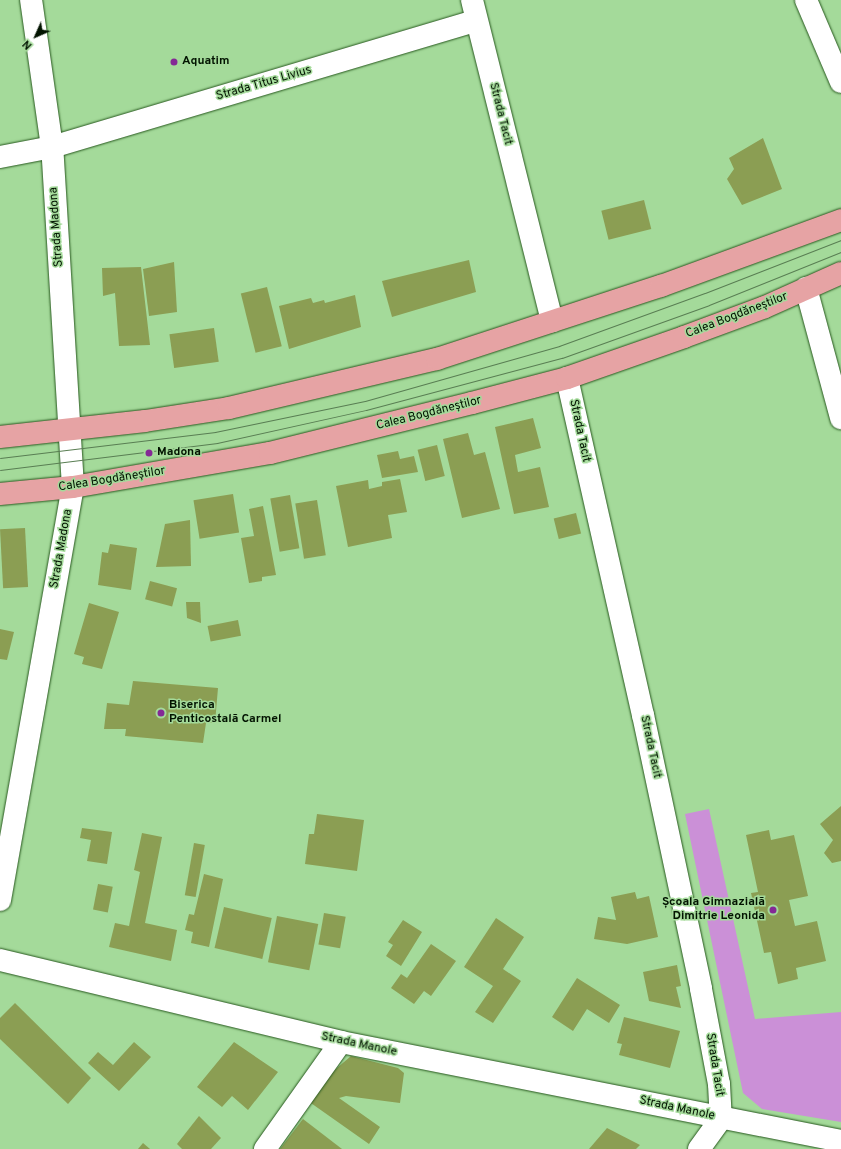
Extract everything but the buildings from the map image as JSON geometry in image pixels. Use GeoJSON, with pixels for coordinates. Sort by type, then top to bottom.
{"type":"FeatureCollection","features":[{"type":"Feature","properties":{"kind":"main road"},"geometry":{"type":"LineString","coordinates":[[0,437],[229,408],[437,359],[661,286],[841,220]]}},
{"type":"Feature","properties":{"kind":"main road","name":"Calea Bogdăneștilor"},"geometry":{"type":"LineString","coordinates":[[0,494],[73,487],[270,453],[567,378],[765,308],[841,273]]}},
{"type":"Feature","properties":{"kind":"street","name":"Strada Madona"},"geometry":{"type":"LineString","coordinates":[[0,900],[73,487],[71,429],[52,147],[31,0]]}},
{"type":"Feature","properties":{"kind":"street","name":"Strada Tacit"},"geometry":{"type":"LineString","coordinates":[[472,0],[552,321]]}},
{"type":"Feature","properties":{"kind":"street"},"geometry":{"type":"LineString","coordinates":[[806,0],[841,82]]}},
{"type":"Feature","properties":{"kind":"street","name":"Strada Titus Livius"},"geometry":{"type":"LineString","coordinates":[[0,157],[52,147],[476,21]]}},
{"type":"Feature","properties":{"kind":"street"},"geometry":{"type":"LineString","coordinates":[[806,288],[841,418]]}},
{"type":"Feature","properties":{"kind":"street","name":"Strada Tacit"},"geometry":{"type":"LineString","coordinates":[[567,378],[644,715],[702,989],[719,1084],[721,1119]]}},
{"type":"Feature","properties":{"kind":"street","name":"Strada Manole"},"geometry":{"type":"LineString","coordinates":[[0,960],[341,1042],[721,1119],[841,1141]]}},
{"type":"Feature","properties":{"kind":"street"},"geometry":{"type":"LineString","coordinates":[[265,1149],[341,1042]]}},
{"type":"Feature","properties":{"kind":"street"},"geometry":{"type":"LineString","coordinates":[[700,1149],[721,1119]]}},
{"type":"Feature","properties":{"kind":"shaded area"},"geometry":{"type":"Polygon","coordinates":[[[709,809],[755,1019],[841,1012],[841,1122],[762,1109],[743,1093],[685,814],[709,809]]]}},
{"type":"Feature","properties":{"kind":"tram line"},"geometry":{"type":"LineString","coordinates":[[0,458],[215,432],[365,401],[559,346],[705,293],[841,240]]}},
{"type":"Feature","properties":{"kind":"tram line"},"geometry":{"type":"LineString","coordinates":[[0,470],[217,443],[366,410],[562,358],[709,305],[841,252]]}},
{"type":"Feature","properties":{"kind":"place","name":"Aquatim"},"geometry":{"type":"Point","coordinates":[174,62]}},
{"type":"Feature","properties":{"kind":"place","name":"Madona"},"geometry":{"type":"Point","coordinates":[149,453]}},
{"type":"Feature","properties":{"kind":"place","name":"Biserica Penticostală Carmel"},"geometry":{"type":"Point","coordinates":[161,713]}},
{"type":"Feature","properties":{"kind":"place","name":"Școala Gimnazială Dimitrie Leonida"},"geometry":{"type":"Point","coordinates":[773,910]}}]}
